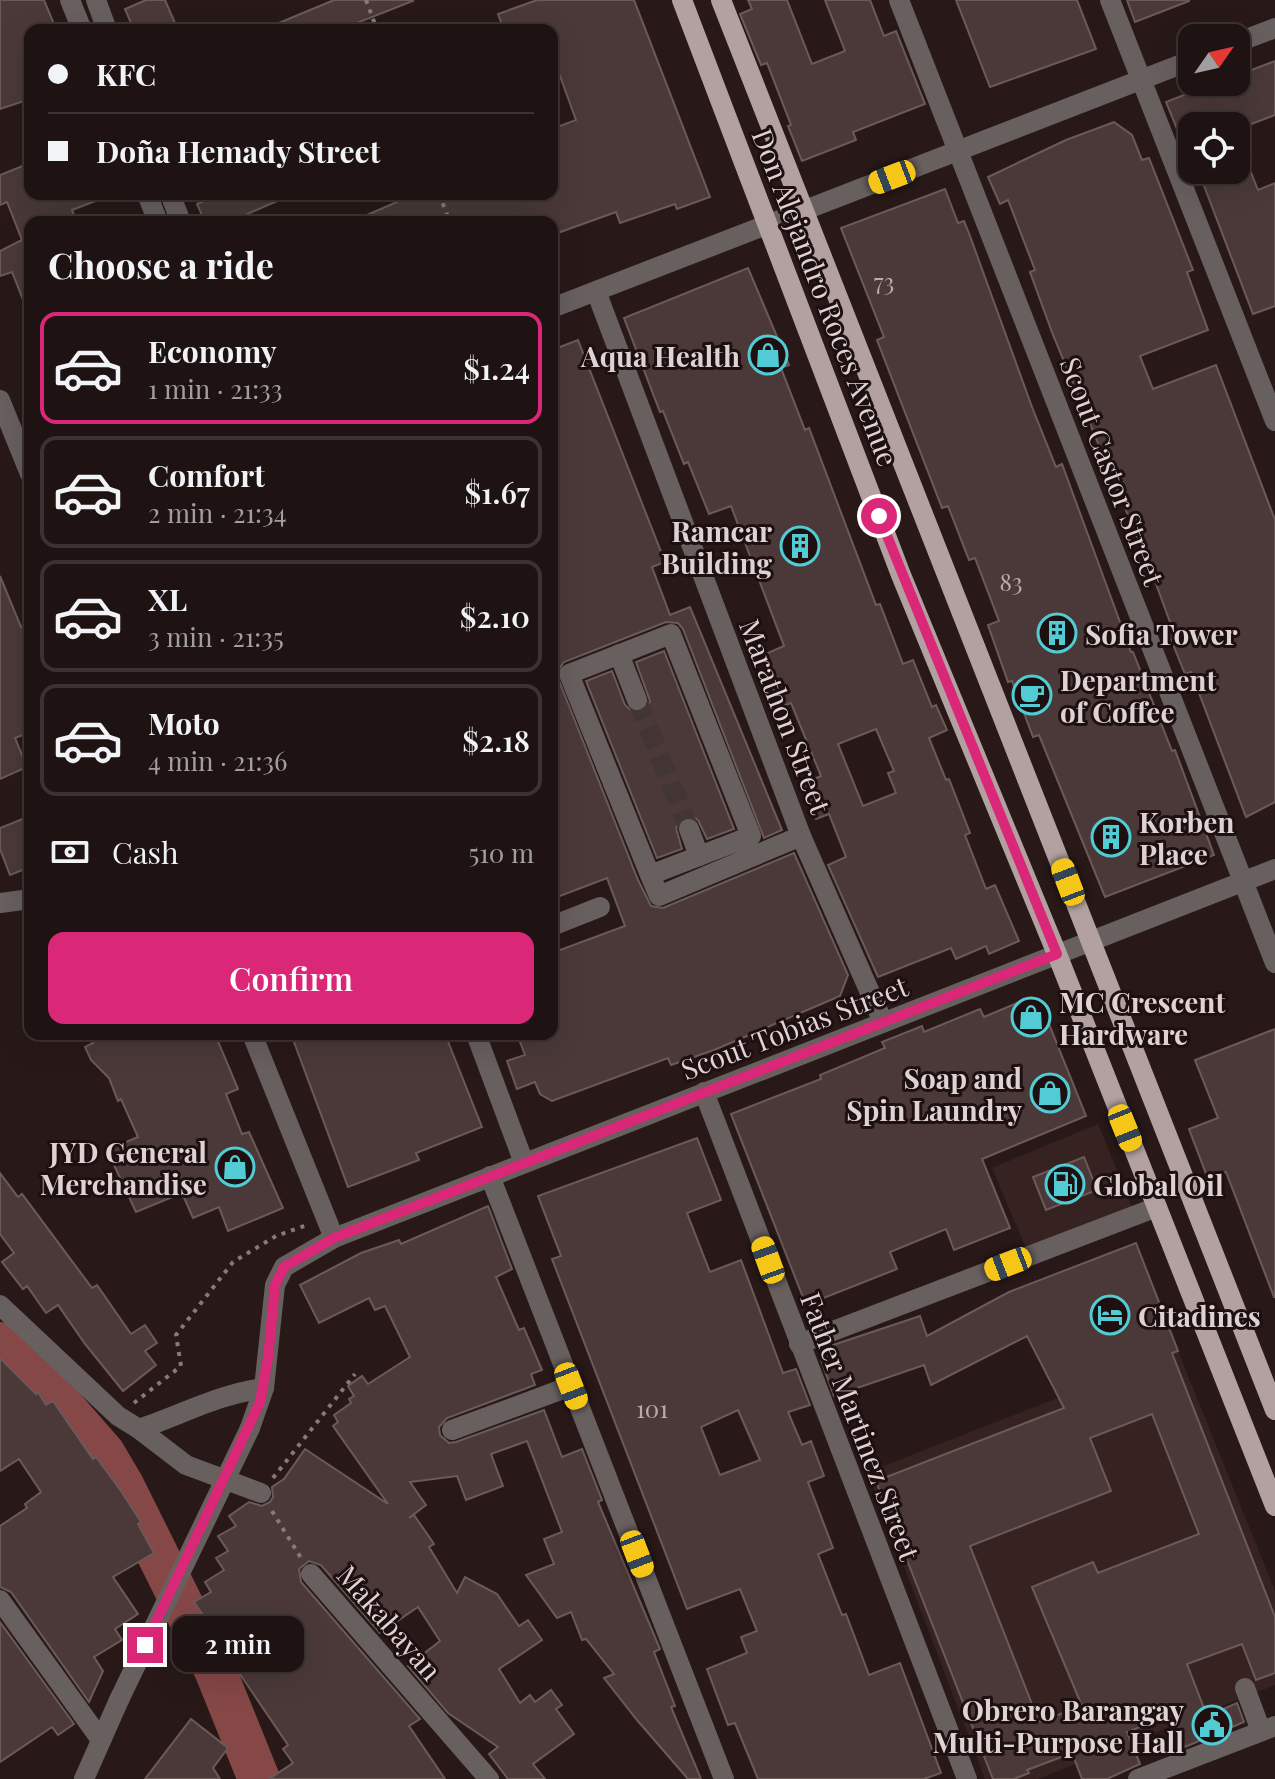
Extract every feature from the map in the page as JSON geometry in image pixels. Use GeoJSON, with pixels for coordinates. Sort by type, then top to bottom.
{"type":"FeatureCollection","features":[{"type":"Feature","properties":{"kind":"main road","name":"Don Alejandro Roces Avenue"},"geometry":{"type":"LineString","coordinates":[[682,0],[901,575],[1057,954],[1275,1506]]}},
{"type":"Feature","properties":{"kind":"main road","name":"Don Alejandro Roces Avenue"},"geometry":{"type":"LineString","coordinates":[[721,0],[1275,1410]]}},
{"type":"Feature","properties":{"kind":"street"},"geometry":{"type":"LineString","coordinates":[[70,0],[80,24]]}},
{"type":"Feature","properties":{"kind":"street"},"geometry":{"type":"LineString","coordinates":[[96,0],[105,24]]}},
{"type":"Feature","properties":{"kind":"street","name":"Scout Castor Street"},"geometry":{"type":"LineString","coordinates":[[899,0],[1275,963]]}},
{"type":"Feature","properties":{"kind":"street"},"geometry":{"type":"LineString","coordinates":[[1110,0],[1275,421]]}},
{"type":"Feature","properties":{"kind":"street"},"geometry":{"type":"LineString","coordinates":[[1250,38],[1275,28]]}},
{"type":"Feature","properties":{"kind":"street"},"geometry":{"type":"LineString","coordinates":[[558,306],[1178,65]]}},
{"type":"Feature","properties":{"kind":"street","name":"Marathon Street"},"geometry":{"type":"LineString","coordinates":[[596,291],[801,836],[883,1022]]}},
{"type":"Feature","properties":{"kind":"street"},"geometry":{"type":"LineString","coordinates":[[0,400],[24,459]]}},
{"type":"Feature","properties":{"kind":"street"},"geometry":{"type":"LineString","coordinates":[[650,875],[751,836],[671,634],[569,674],[650,875],[659,896],[801,836]]}},
{"type":"Feature","properties":{"kind":"street"},"geometry":{"type":"LineString","coordinates":[[619,654],[637,700]]}},
{"type":"Feature","properties":{"kind":"street"},"geometry":{"type":"LineString","coordinates":[[689,829],[699,856]]}},
{"type":"Feature","properties":{"kind":"street","name":"Scout Tobias Street"},"geometry":{"type":"LineString","coordinates":[[84,1779],[250,1428],[264,1388],[275,1285],[284,1267],[334,1238],[1275,869]]}},
{"type":"Feature","properties":{"kind":"street"},"geometry":{"type":"LineString","coordinates":[[0,902],[24,900]]}},
{"type":"Feature","properties":{"kind":"street"},"geometry":{"type":"LineString","coordinates":[[558,924],[600,907]]}},
{"type":"Feature","properties":{"kind":"street"},"geometry":{"type":"LineString","coordinates":[[254,1040],[334,1238]]}},
{"type":"Feature","properties":{"kind":"street"},"geometry":{"type":"LineString","coordinates":[[478,1040],[524,1163]]}},
{"type":"Feature","properties":{"kind":"street","name":"Father Martinez Street"},"geometry":{"type":"LineString","coordinates":[[704,1092],[967,1779]]}},
{"type":"Feature","properties":{"kind":"street"},"geometry":{"type":"LineString","coordinates":[[490,1176],[724,1779]]}},
{"type":"Feature","properties":{"kind":"street"},"geometry":{"type":"LineString","coordinates":[[799,1344],[1157,1207]]}},
{"type":"Feature","properties":{"kind":"street"},"geometry":{"type":"LineString","coordinates":[[0,1305],[118,1416],[186,1465],[261,1493]]}},
{"type":"Feature","properties":{"kind":"street"},"geometry":{"type":"LineString","coordinates":[[452,1430],[571,1386]]}},
{"type":"Feature","properties":{"kind":"street"},"geometry":{"type":"LineString","coordinates":[[139,1429],[171,1419],[222,1396],[264,1388]]}},
{"type":"Feature","properties":{"kind":"street","name":"Makabayan"},"geometry":{"type":"LineString","coordinates":[[311,1574],[478,1775]]}},
{"type":"Feature","properties":{"kind":"street"},"geometry":{"type":"LineString","coordinates":[[0,1600],[101,1740]]}},
{"type":"Feature","properties":{"kind":"street"},"geometry":{"type":"LineString","coordinates":[[1138,1779],[1165,1774],[1268,1729],[1245,1688]]}},
{"type":"Feature","properties":{"kind":"path"},"geometry":{"type":"LineString","coordinates":[[366,0],[375,24]]}},
{"type":"Feature","properties":{"kind":"path"},"geometry":{"type":"LineString","coordinates":[[118,1416],[181,1366],[176,1335],[233,1262],[276,1236],[325,1218]]}},
{"type":"Feature","properties":{"kind":"path"},"geometry":{"type":"LineString","coordinates":[[261,1493],[355,1374]]}},
{"type":"Feature","properties":{"kind":"path","name":"Makabayan"},"geometry":{"type":"LineString","coordinates":[[261,1493],[311,1574]]}},
{"type":"Feature","properties":{"kind":"shaded area"},"geometry":{"type":"Polygon","coordinates":[[[1098,1124],[1133,1209],[1028,1253],[992,1168],[1098,1124]]]}},
{"type":"Feature","properties":{"kind":"shaded area"},"geometry":{"type":"Polygon","coordinates":[[[1178,1351],[1275,1591],[1275,1685],[1038,1779],[985,1779],[868,1472],[1178,1351]]]}},
{"type":"Feature","properties":{"kind":"building"},"geometry":{"type":"Polygon","coordinates":[[[0,0],[44,0],[54,24],[24,24],[24,101],[0,109],[0,0]]]}},
{"type":"Feature","properties":{"kind":"building"},"geometry":{"type":"Polygon","coordinates":[[[146,0],[165,0],[175,24],[131,24],[125,9],[146,0]]]}},
{"type":"Feature","properties":{"kind":"building"},"geometry":{"type":"Polygon","coordinates":[[[334,0],[413,1],[354,24],[276,24],[334,0]]]}},
{"type":"Feature","properties":{"kind":"building"},"geometry":{"type":"Polygon","coordinates":[[[537,0],[634,0],[710,197],[677,209],[675,204],[620,223],[616,212],[558,233],[558,216],[365,216],[401,200],[558,200],[558,127],[576,120],[558,70],[558,24],[502,24],[498,14],[537,0]]]}},
{"type":"Feature","properties":{"kind":"building"},"geometry":{"type":"Polygon","coordinates":[[[748,0],[787,0],[812,64],[845,51],[825,0],[870,0],[884,36],[896,31],[925,104],[853,132],[856,140],[802,161],[767,63],[761,65],[740,14],[752,9],[748,0]]]}},
{"type":"Feature","properties":{"kind":"building"},"geometry":{"type":"Polygon","coordinates":[[[956,0],[1077,0],[1096,49],[990,87],[956,0]]]}},
{"type":"Feature","properties":{"kind":"building"},"geometry":{"type":"Polygon","coordinates":[[[1127,0],[1189,0],[1189,1],[1135,22],[1127,0]]]}},
{"type":"Feature","properties":{"kind":"building"},"geometry":{"type":"Polygon","coordinates":[[[1275,61],[1275,115],[1250,124],[1250,112],[1178,112],[1178,131],[1166,102],[1181,96],[1250,96],[1250,71],[1275,61]]]}},
{"type":"Feature","properties":{"kind":"building"},"geometry":{"type":"Polygon","coordinates":[[[1114,122],[1132,135],[1142,160],[1149,158],[1193,270],[1187,272],[1208,330],[1140,356],[1153,389],[1216,365],[1275,520],[1275,802],[1246,817],[1191,672],[1185,674],[1166,627],[1171,625],[1152,573],[1053,335],[1030,272],[1035,270],[1008,200],[1000,204],[988,177],[1066,140],[1114,122]]]}},
{"type":"Feature","properties":{"kind":"building"},"geometry":{"type":"Polygon","coordinates":[[[24,165],[24,200],[98,200],[72,210],[74,216],[24,216],[24,302],[12,272],[0,276],[0,251],[22,240],[7,202],[0,205],[0,175],[24,165]]]}},
{"type":"Feature","properties":{"kind":"building"},"geometry":{"type":"Polygon","coordinates":[[[1250,170],[1258,190],[1275,183],[1275,306],[1253,314],[1203,184],[1250,184],[1250,170]]]}},
{"type":"Feature","properties":{"kind":"building"},"geometry":{"type":"Polygon","coordinates":[[[945,189],[958,223],[964,221],[1032,407],[1056,467],[1062,464],[1131,652],[1172,751],[1175,750],[1214,855],[1105,897],[1039,735],[1033,737],[1012,681],[1008,682],[988,625],[999,621],[975,558],[969,560],[948,506],[942,508],[877,340],[884,337],[841,228],[945,189]]]}},
{"type":"Feature","properties":{"kind":"building"},"geometry":{"type":"Polygon","coordinates":[[[206,200],[279,200],[243,216],[202,216],[197,204],[206,200]]]}},
{"type":"Feature","properties":{"kind":"building"},"geometry":{"type":"Polygon","coordinates":[[[748,268],[789,365],[781,368],[805,430],[809,428],[876,605],[880,604],[903,664],[913,660],[932,707],[936,705],[947,730],[929,738],[970,833],[965,835],[986,889],[995,885],[1019,941],[989,954],[986,946],[956,959],[951,948],[878,977],[828,865],[846,857],[829,814],[816,819],[802,784],[821,776],[791,703],[780,707],[761,656],[784,646],[731,506],[709,514],[688,462],[684,464],[663,411],[660,412],[624,318],[748,268]],[[876,729],[838,744],[863,806],[896,793],[888,773],[894,771],[876,729]]]}},
{"type":"Feature","properties":{"kind":"building"},"geometry":{"type":"Polygon","coordinates":[[[578,340],[665,562],[652,567],[670,615],[690,607],[782,830],[764,838],[683,629],[678,623],[666,622],[564,662],[558,670],[558,348],[578,340]]]}},
{"type":"Feature","properties":{"kind":"building"},"geometry":{"type":"Polygon","coordinates":[[[0,576],[21,627],[24,626],[24,734],[15,738],[24,760],[24,768],[0,779],[0,576]]]}},
{"type":"Feature","properties":{"kind":"building"},"geometry":{"type":"Polygon","coordinates":[[[664,651],[734,829],[707,839],[698,820],[692,816],[684,817],[676,828],[682,849],[657,858],[586,681],[612,671],[625,705],[634,713],[641,712],[647,709],[650,701],[636,662],[664,651]]]}},
{"type":"Feature","properties":{"kind":"building"},"geometry":{"type":"Polygon","coordinates":[[[558,678],[651,906],[663,908],[794,853],[848,975],[840,996],[714,1050],[671,1065],[668,1058],[552,1101],[540,1094],[535,1082],[517,1089],[507,1061],[525,1055],[519,1040],[558,1040],[558,951],[625,926],[607,878],[558,897],[558,678]]]}},
{"type":"Feature","properties":{"kind":"building"},"geometry":{"type":"Polygon","coordinates":[[[24,818],[24,869],[10,875],[0,849],[0,828],[24,818]]]}},
{"type":"Feature","properties":{"kind":"building"},"geometry":{"type":"Polygon","coordinates":[[[1024,1000],[1043,1009],[1086,1116],[982,1159],[1010,1228],[954,1250],[946,1229],[890,1252],[897,1269],[806,1305],[731,1114],[821,1079],[820,1075],[885,1048],[882,1042],[922,1026],[924,1032],[980,1009],[984,1017],[1024,1000]]]}},
{"type":"Feature","properties":{"kind":"building"},"geometry":{"type":"Polygon","coordinates":[[[1275,1029],[1274,1297],[1226,1172],[1208,1179],[1189,1129],[1218,1118],[1195,1060],[1275,1029]]]}},
{"type":"Feature","properties":{"kind":"building"},"geometry":{"type":"Polygon","coordinates":[[[92,1040],[218,1040],[238,1089],[226,1094],[242,1134],[249,1132],[283,1208],[228,1231],[219,1207],[193,1218],[182,1193],[136,1212],[107,1150],[138,1137],[109,1078],[91,1060],[85,1047],[93,1043],[92,1040]]]}},
{"type":"Feature","properties":{"kind":"building"},"geometry":{"type":"Polygon","coordinates":[[[293,1040],[447,1040],[482,1127],[416,1153],[419,1160],[348,1187],[293,1040]]]}},
{"type":"Feature","properties":{"kind":"building"},"geometry":{"type":"Polygon","coordinates":[[[697,1138],[721,1200],[687,1213],[710,1272],[741,1260],[783,1373],[796,1369],[810,1405],[788,1412],[802,1445],[811,1441],[824,1476],[808,1482],[833,1548],[818,1554],[842,1615],[846,1614],[869,1675],[900,1663],[941,1773],[924,1779],[758,1779],[735,1723],[728,1725],[707,1669],[747,1653],[741,1637],[757,1631],[740,1589],[687,1609],[552,1259],[561,1256],[538,1196],[697,1138]],[[738,1410],[701,1427],[720,1475],[760,1460],[738,1410]]]}},
{"type":"Feature","properties":{"kind":"building","name":"Global Oil"},"geometry":{"type":"Polygon","coordinates":[[[1084,1157],[1097,1190],[1046,1210],[1033,1177],[1084,1157]]]}},
{"type":"Feature","properties":{"kind":"building"},"geometry":{"type":"Polygon","coordinates":[[[0,1173],[18,1197],[22,1194],[92,1288],[97,1285],[131,1334],[145,1325],[157,1343],[145,1351],[156,1365],[123,1391],[58,1305],[46,1313],[27,1286],[23,1289],[2,1262],[14,1253],[0,1234],[0,1173]]]}},
{"type":"Feature","properties":{"kind":"building"},"geometry":{"type":"Polygon","coordinates":[[[488,1206],[512,1269],[496,1277],[519,1330],[524,1328],[542,1370],[531,1374],[535,1385],[447,1418],[439,1427],[440,1435],[449,1443],[456,1442],[544,1410],[562,1457],[582,1449],[602,1500],[598,1502],[660,1649],[654,1652],[675,1706],[671,1707],[701,1779],[688,1779],[637,1720],[604,1678],[614,1674],[586,1639],[582,1640],[571,1612],[557,1618],[526,1575],[554,1564],[544,1539],[562,1532],[527,1441],[491,1454],[503,1486],[466,1500],[457,1476],[410,1482],[426,1505],[409,1518],[414,1515],[434,1544],[429,1547],[457,1593],[465,1577],[497,1594],[519,1626],[528,1620],[542,1640],[499,1669],[520,1703],[530,1695],[535,1702],[551,1690],[562,1705],[556,1709],[574,1734],[533,1764],[545,1779],[508,1779],[489,1754],[498,1747],[448,1713],[408,1666],[440,1641],[418,1607],[380,1633],[321,1565],[309,1561],[299,1569],[301,1582],[420,1719],[409,1726],[445,1779],[269,1779],[293,1763],[283,1749],[288,1745],[231,1661],[242,1653],[218,1616],[208,1622],[194,1602],[211,1592],[205,1582],[224,1570],[216,1558],[228,1551],[218,1536],[236,1526],[229,1516],[249,1502],[262,1506],[270,1502],[272,1487],[284,1479],[305,1449],[388,1504],[333,1426],[338,1422],[334,1415],[351,1403],[349,1399],[354,1396],[348,1386],[362,1376],[368,1384],[410,1357],[385,1306],[375,1310],[369,1298],[319,1323],[300,1285],[361,1253],[399,1240],[401,1244],[488,1206]]]}},
{"type":"Feature","properties":{"kind":"building"},"geometry":{"type":"Polygon","coordinates":[[[1136,1243],[1178,1351],[1172,1353],[1275,1617],[1275,1673],[1256,1680],[1242,1644],[1187,1664],[1207,1716],[1237,1703],[1244,1722],[1185,1747],[1171,1715],[1127,1732],[1140,1764],[1107,1779],[1082,1779],[1072,1753],[1027,1770],[1029,1773],[1014,1779],[993,1779],[876,1481],[1064,1408],[1027,1336],[931,1385],[924,1365],[834,1396],[821,1360],[829,1357],[827,1347],[920,1316],[927,1336],[1009,1292],[1136,1243]],[[1152,1414],[1090,1438],[1111,1491],[970,1546],[1039,1722],[1082,1706],[1032,1587],[1093,1562],[1098,1573],[1199,1534],[1152,1414]]]}},
{"type":"Feature","properties":{"kind":"building"},"geometry":{"type":"Polygon","coordinates":[[[0,1358],[36,1394],[38,1392],[46,1405],[53,1401],[93,1459],[96,1457],[121,1491],[141,1522],[138,1524],[154,1553],[113,1577],[138,1614],[115,1629],[122,1640],[94,1657],[103,1671],[89,1702],[11,1592],[0,1587],[0,1526],[27,1508],[25,1504],[41,1492],[19,1459],[0,1471],[0,1358]]]}},
{"type":"Feature","properties":{"kind":"building"},"geometry":{"type":"Polygon","coordinates":[[[0,1622],[74,1724],[58,1735],[52,1727],[0,1762],[0,1622]]]}},
{"type":"Feature","properties":{"kind":"building"},"geometry":{"type":"Polygon","coordinates":[[[191,1719],[228,1748],[213,1768],[220,1779],[145,1779],[191,1719]]]}},
{"type":"Feature","properties":{"kind":"waterway"},"geometry":{"type":"LineString","coordinates":[[0,1343],[36,1375],[104,1453],[215,1670],[259,1779]]}},
{"type":"Feature","properties":{"kind":"tunnel"},"geometry":{"type":"LineString","coordinates":[[637,700],[689,829]]}},
{"type":"Feature","properties":{"kind":"place","name":"Aqua Health"},"geometry":{"type":"Point","coordinates":[768,355]}},
{"type":"Feature","properties":{"kind":"place","name":"Ramcar Building"},"geometry":{"type":"Point","coordinates":[800,546]}},
{"type":"Feature","properties":{"kind":"place","name":"Sofia Tower"},"geometry":{"type":"Point","coordinates":[1057,633]}},
{"type":"Feature","properties":{"kind":"place","name":"Department of Coffee"},"geometry":{"type":"Point","coordinates":[1032,695]}},
{"type":"Feature","properties":{"kind":"place","name":"Korben Place"},"geometry":{"type":"Point","coordinates":[1111,837]}},
{"type":"Feature","properties":{"kind":"place","name":"MC Crescent Hardware"},"geometry":{"type":"Point","coordinates":[1031,1017]}},
{"type":"Feature","properties":{"kind":"place","name":"Soap and Spin Laundry"},"geometry":{"type":"Point","coordinates":[1050,1093]}},
{"type":"Feature","properties":{"kind":"place","name":"JYD General Merchandise"},"geometry":{"type":"Point","coordinates":[235,1167]}},
{"type":"Feature","properties":{"kind":"place","name":"Global Oil"},"geometry":{"type":"Point","coordinates":[1065,1184]}},
{"type":"Feature","properties":{"kind":"place","name":"Citadines"},"geometry":{"type":"Point","coordinates":[1110,1315]}},
{"type":"Feature","properties":{"kind":"place","name":"Obrero Barangay Multi-Purpose Hall"},"geometry":{"type":"Point","coordinates":[1212,1725]}},
{"type":"Feature","properties":{"kind":"route"},"geometry":{"type":"LineString","coordinates":[[145,1645],[260,1402],[275,1285],[284,1267],[334,1238],[1057,954],[879,516]]}}]}
